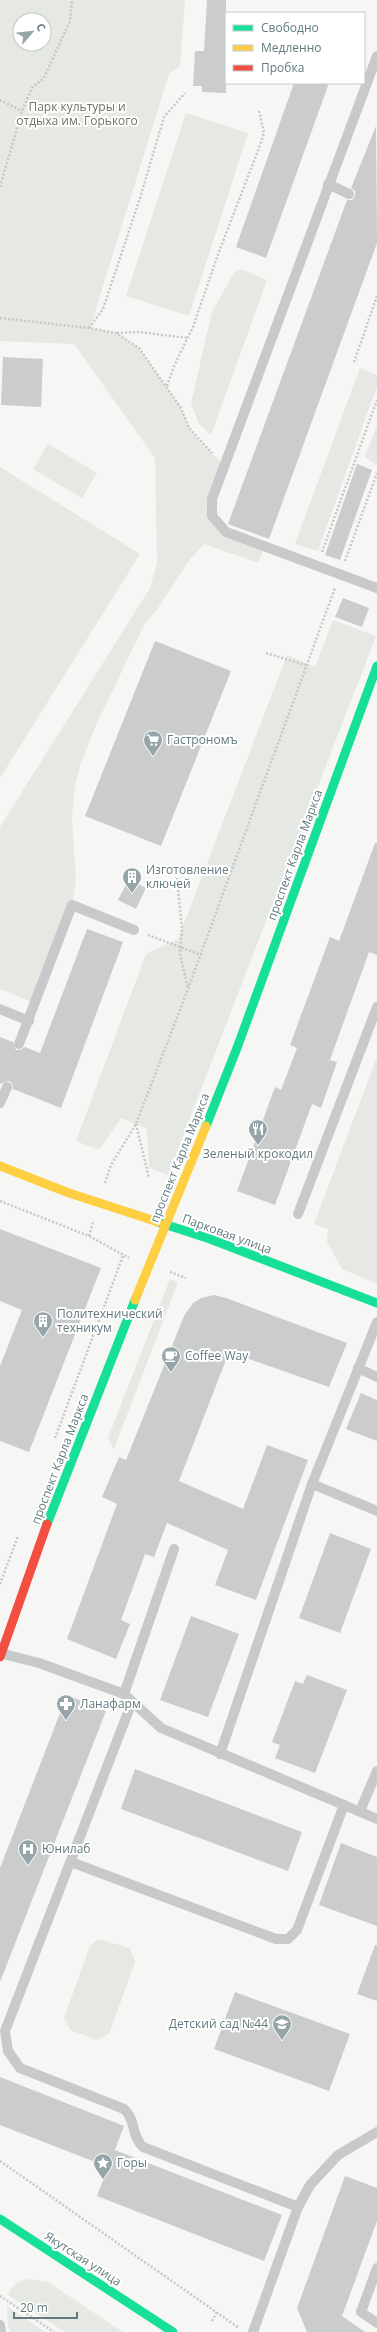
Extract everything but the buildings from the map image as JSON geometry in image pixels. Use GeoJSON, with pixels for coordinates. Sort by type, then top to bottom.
{"type":"FeatureCollection","features":[{"type":"Feature","properties":{"kind":"street","name":"проспект Карла Маркса"},"geometry":{"type":"LineString","coordinates":[[0,1654],[62,1483],[237,1048],[377,666]]}},
{"type":"Feature","properties":{"kind":"street","name":"Парковая улица"},"geometry":{"type":"LineString","coordinates":[[0,1166],[100,1203],[210,1240],[377,1303]]}},
{"type":"Feature","properties":{"kind":"street","name":"Якутская улица"},"geometry":{"type":"LineString","coordinates":[[0,2219],[173,2332]]}},
{"type":"Feature","properties":{"kind":"lane"},"geometry":{"type":"LineString","coordinates":[[377,56],[328,184],[212,499],[212,516],[226,532],[377,588]]}},
{"type":"Feature","properties":{"kind":"lane"},"geometry":{"type":"LineString","coordinates":[[328,184],[349,194]]}},
{"type":"Feature","properties":{"kind":"lane"},"geometry":{"type":"LineString","coordinates":[[19,1044],[72,905],[134,930]]}},
{"type":"Feature","properties":{"kind":"lane"},"geometry":{"type":"LineString","coordinates":[[298,1214],[377,1007]]}},
{"type":"Feature","properties":{"kind":"lane"},"geometry":{"type":"LineString","coordinates":[[0,1009],[29,1021]]}},
{"type":"Feature","properties":{"kind":"lane"},"geometry":{"type":"LineString","coordinates":[[0,1103],[7,1087]]}},
{"type":"Feature","properties":{"kind":"lane"},"geometry":{"type":"LineString","coordinates":[[220,1754],[312,1484],[377,1322]]}},
{"type":"Feature","properties":{"kind":"lane"},"geometry":{"type":"LineString","coordinates":[[358,1368],[377,1377]]}},
{"type":"Feature","properties":{"kind":"lane"},"geometry":{"type":"LineString","coordinates":[[312,1484],[377,1511]]}},
{"type":"Feature","properties":{"kind":"lane"},"geometry":{"type":"LineString","coordinates":[[124,1694],[174,1549]]}},
{"type":"Feature","properties":{"kind":"lane"},"geometry":{"type":"LineString","coordinates":[[0,1654],[39,1663],[124,1694],[161,1728],[220,1754],[377,1818]]}},
{"type":"Feature","properties":{"kind":"lane"},"geometry":{"type":"LineString","coordinates":[[132,1702],[5,2031],[8,2051],[12,2059],[20,2068],[124,2109],[131,2117],[135,2137],[144,2147],[298,2207]]}},
{"type":"Feature","properties":{"kind":"lane"},"geometry":{"type":"LineString","coordinates":[[360,1811],[377,1771]]}},
{"type":"Feature","properties":{"kind":"lane"},"geometry":{"type":"LineString","coordinates":[[70,1862],[276,1939],[288,1939],[297,1930],[344,1805]]}},
{"type":"Feature","properties":{"kind":"lane"},"geometry":{"type":"LineString","coordinates":[[248,2331],[298,2207],[310,2185],[323,2170],[354,2144],[377,2132]]}},
{"type":"Feature","properties":{"kind":"lane"},"geometry":{"type":"LineString","coordinates":[[377,2268],[361,2312],[377,2323]]}},
{"type":"Feature","properties":{"kind":"lane"},"geometry":{"type":"LineString","coordinates":[[0,2325],[1,2332]]}},
{"type":"Feature","properties":{"kind":"path"},"geometry":{"type":"LineString","coordinates":[[0,187],[22,111],[32,88],[44,78],[70,21],[72,0]]}},
{"type":"Feature","properties":{"kind":"path"},"geometry":{"type":"LineString","coordinates":[[89,328],[103,309],[140,198],[164,116],[185,93]]}},
{"type":"Feature","properties":{"kind":"path"},"geometry":{"type":"LineString","coordinates":[[0,100],[22,111]]}},
{"type":"Feature","properties":{"kind":"path"},"geometry":{"type":"LineString","coordinates":[[167,386],[188,338],[217,257],[260,148],[264,133],[259,111]]}},
{"type":"Feature","properties":{"kind":"path"},"geometry":{"type":"LineString","coordinates":[[354,362],[377,296]]}},
{"type":"Feature","properties":{"kind":"path"},"geometry":{"type":"LineString","coordinates":[[0,318],[89,328],[116,333],[138,332],[188,338]]}},
{"type":"Feature","properties":{"kind":"path"},"geometry":{"type":"LineString","coordinates":[[116,333],[138,348],[167,386],[181,408],[189,428],[202,444],[224,465]]}},
{"type":"Feature","properties":{"kind":"path"},"geometry":{"type":"LineString","coordinates":[[317,565],[377,400]]}},
{"type":"Feature","properties":{"kind":"path"},"geometry":{"type":"LineString","coordinates":[[100,1203],[111,1165],[136,1124],[201,956],[305,665],[341,574],[377,473]]}},
{"type":"Feature","properties":{"kind":"path"},"geometry":{"type":"LineString","coordinates":[[266,653],[305,665]]}},
{"type":"Feature","properties":{"kind":"path"},"geometry":{"type":"LineString","coordinates":[[177,878],[182,929],[180,954],[188,989]]}},
{"type":"Feature","properties":{"kind":"path"},"geometry":{"type":"LineString","coordinates":[[134,930],[201,956]]}},
{"type":"Feature","properties":{"kind":"path"},"geometry":{"type":"LineString","coordinates":[[136,1124],[149,1178]]}},
{"type":"Feature","properties":{"kind":"path"},"geometry":{"type":"LineString","coordinates":[[0,1201],[88,1236],[123,1256],[186,1278]]}},
{"type":"Feature","properties":{"kind":"path"},"geometry":{"type":"LineString","coordinates":[[53,1442],[123,1256]]}},
{"type":"Feature","properties":{"kind":"path"},"geometry":{"type":"LineString","coordinates":[[0,1584],[20,1532]]}},
{"type":"Feature","properties":{"kind":"path"},"geometry":{"type":"LineString","coordinates":[[0,2161],[218,2312],[248,2331]]}},
{"type":"Feature","properties":{"kind":"path"},"geometry":{"type":"LineString","coordinates":[[0,2296],[54,2332]]}},
{"type":"Feature","properties":{"kind":"path"},"geometry":{"type":"LineString","coordinates":[[212,2321],[218,2312]]}},
{"type":"Feature","properties":{"kind":"green space","name":"Парк культуры и отдыха им. Горького"},"geometry":{"type":"Polygon","coordinates":[[[0,0],[185,0],[180,66],[169,74],[90,328],[116,333],[139,348],[181,408],[189,428],[202,444],[224,465],[212,516],[226,532],[265,546],[258,563],[204,544],[190,559],[158,608],[144,625],[97,723],[80,765],[75,788],[72,816],[76,882],[72,905],[35,1003],[0,989],[0,827],[150,588],[157,563],[155,458],[74,344],[0,341],[0,0]]]}},
{"type":"Feature","properties":{"kind":"green space"},"geometry":{"type":"Polygon","coordinates":[[[186,113],[248,133],[189,316],[126,296],[186,113]]]}},
{"type":"Feature","properties":{"kind":"green space"},"geometry":{"type":"Polygon","coordinates":[[[241,269],[267,280],[211,435],[199,424],[191,403],[212,312],[234,273],[241,269]]]}},
{"type":"Feature","properties":{"kind":"green space"},"geometry":{"type":"Polygon","coordinates":[[[360,368],[377,375],[377,386],[318,551],[295,544],[360,368]]]}},
{"type":"Feature","properties":{"kind":"green space"},"geometry":{"type":"Polygon","coordinates":[[[377,425],[377,462],[376,465],[365,457],[377,425]]]}},
{"type":"Feature","properties":{"kind":"green space"},"geometry":{"type":"Polygon","coordinates":[[[48,444],[97,473],[82,498],[33,469],[48,444]]]}},
{"type":"Feature","properties":{"kind":"green space"},"geometry":{"type":"Polygon","coordinates":[[[0,467],[140,554],[0,778],[0,467]]]}},
{"type":"Feature","properties":{"kind":"green space"},"geometry":{"type":"Polygon","coordinates":[[[333,620],[376,636],[168,1175],[149,1168],[147,1129],[121,1118],[99,1150],[76,1141],[146,954],[178,939],[287,655],[315,667],[333,620]]]}},
{"type":"Feature","properties":{"kind":"green space"},"geometry":{"type":"Polygon","coordinates":[[[377,1057],[377,1284],[342,1269],[327,1242],[328,1229],[314,1224],[377,1057]]]}},
{"type":"Feature","properties":{"kind":"green space"},"geometry":{"type":"Polygon","coordinates":[[[170,1279],[178,1282],[114,1449],[108,1438],[170,1279]]]}},
{"type":"Feature","properties":{"kind":"green space"},"geometry":{"type":"Polygon","coordinates":[[[98,1939],[130,1948],[135,1962],[109,2034],[97,2040],[70,2030],[64,2018],[90,1946],[98,1939]]]}},
{"type":"Feature","properties":{"kind":"green space"},"geometry":{"type":"Polygon","coordinates":[[[29,2279],[48,2282],[123,2332],[65,2332],[8,2295],[16,2284],[29,2279]]]}},
{"type":"Feature","properties":{"kind":"green space"},"geometry":{"type":"Polygon","coordinates":[[[7,2306],[45,2332],[11,2332],[8,2327],[7,2306]]]}},
{"type":"Feature","properties":{"kind":"traffic: fast"},"geometry":{"type":"LineString","coordinates":[[206,1126],[237,1048],[377,666]]}},
{"type":"Feature","properties":{"kind":"traffic: fast"},"geometry":{"type":"LineString","coordinates":[[158,1222],[210,1239],[377,1303]]}},
{"type":"Feature","properties":{"kind":"traffic: fast"},"geometry":{"type":"LineString","coordinates":[[47,1524],[135,1300]]}},
{"type":"Feature","properties":{"kind":"traffic: fast"},"geometry":{"type":"LineString","coordinates":[[0,2219],[173,2332]]}},
{"type":"Feature","properties":{"kind":"traffic: slow"},"geometry":{"type":"LineString","coordinates":[[135,1300],[206,1126]]}},
{"type":"Feature","properties":{"kind":"traffic: slow"},"geometry":{"type":"LineString","coordinates":[[0,1166],[69,1193],[158,1222]]}},
{"type":"Feature","properties":{"kind":"traffic: jam"},"geometry":{"type":"LineString","coordinates":[[0,1657],[47,1524]]}},
{"type":"Feature","properties":{"kind":"place","name":"Гастрономъ"},"geometry":{"type":"Point","coordinates":[153,757]}},
{"type":"Feature","properties":{"kind":"place","name":"Изготовление ключей"},"geometry":{"type":"Point","coordinates":[132,894]}},
{"type":"Feature","properties":{"kind":"place","name":"Зеленый крокодил"},"geometry":{"type":"Point","coordinates":[258,1146]}},
{"type":"Feature","properties":{"kind":"place","name":"Политехнический техникум"},"geometry":{"type":"Point","coordinates":[43,1338]}},
{"type":"Feature","properties":{"kind":"place","name":"Coffee Way"},"geometry":{"type":"Point","coordinates":[171,1373]}},
{"type":"Feature","properties":{"kind":"place","name":"Ланафарм"},"geometry":{"type":"Point","coordinates":[66,1721]}},
{"type":"Feature","properties":{"kind":"place","name":"Юнилаб"},"geometry":{"type":"Point","coordinates":[28,1866]}},
{"type":"Feature","properties":{"kind":"place","name":"Детский сад №44"},"geometry":{"type":"Point","coordinates":[282,2041]}},
{"type":"Feature","properties":{"kind":"place","name":"Горы"},"geometry":{"type":"Point","coordinates":[103,2180]}}]}
